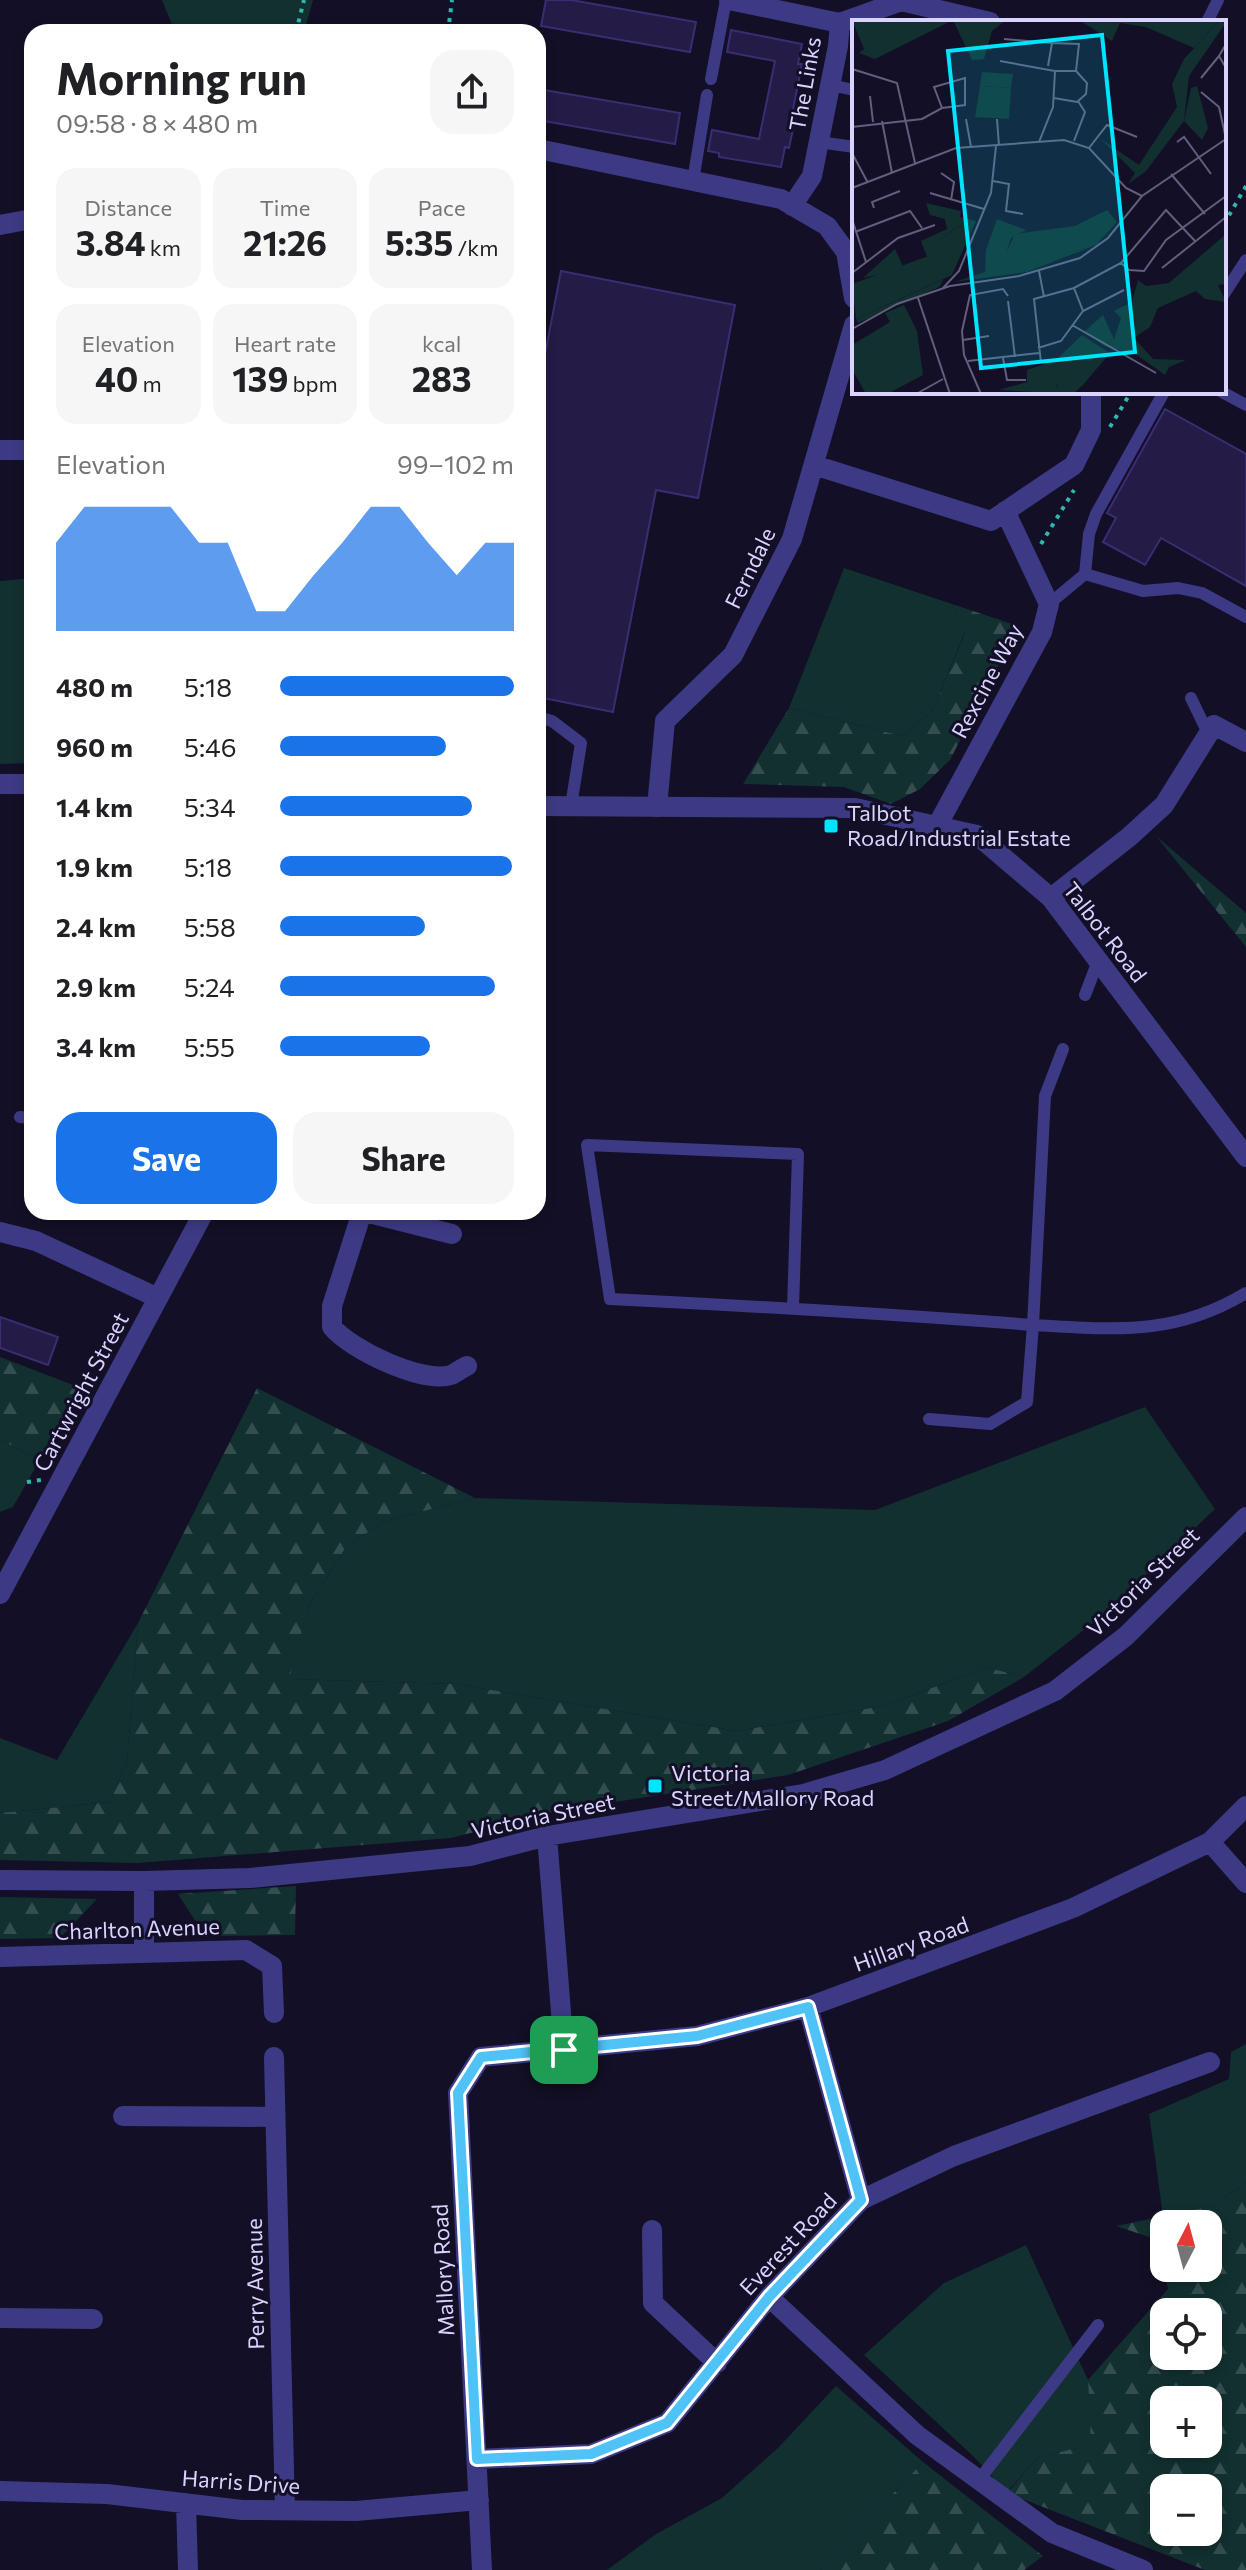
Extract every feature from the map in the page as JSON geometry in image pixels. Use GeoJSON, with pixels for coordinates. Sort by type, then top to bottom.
{"type":"FeatureCollection","features":[{"type":"Feature","properties":{"kind":"street"},"geometry":{"type":"LineString","coordinates":[[728,0],[799,7],[840,23]]}},
{"type":"Feature","properties":{"kind":"street","name":"The Links"},"geometry":{"type":"LineString","coordinates":[[792,206],[812,176],[840,23],[901,1],[949,6],[985,20]]}},
{"type":"Feature","properties":{"kind":"street"},"geometry":{"type":"LineString","coordinates":[[546,151],[781,199],[827,226],[850,252],[852,275]]}},
{"type":"Feature","properties":{"kind":"street"},"geometry":{"type":"LineString","coordinates":[[0,225],[24,220]]}},
{"type":"Feature","properties":{"kind":"street","name":"Ferndale"},"geometry":{"type":"LineString","coordinates":[[657,807],[665,721],[733,655],[792,539],[852,332]]}},
{"type":"Feature","properties":{"kind":"street"},"geometry":{"type":"LineString","coordinates":[[814,465],[991,521],[1074,465],[1091,430],[1091,394]]}},
{"type":"Feature","properties":{"kind":"street"},"geometry":{"type":"LineString","coordinates":[[0,450],[24,450]]}},
{"type":"Feature","properties":{"kind":"street"},"geometry":{"type":"LineString","coordinates":[[1005,511],[1049,604]]}},
{"type":"Feature","properties":{"kind":"street","name":"Rexcine Way"},"geometry":{"type":"LineString","coordinates":[[937,826],[1042,632],[1049,604]]}},
{"type":"Feature","properties":{"kind":"street"},"geometry":{"type":"LineString","coordinates":[[1051,898],[1164,805],[1214,725],[1246,742]]}},
{"type":"Feature","properties":{"kind":"street"},"geometry":{"type":"LineString","coordinates":[[0,784],[24,784]]}},
{"type":"Feature","properties":{"kind":"street","name":"Talbot Road"},"geometry":{"type":"LineString","coordinates":[[546,806],[855,808],[977,835],[1051,898],[1246,1157]]}},
{"type":"Feature","properties":{"kind":"street","name":"Cartwright Street"},"geometry":{"type":"LineString","coordinates":[[0,1594],[200,1220]]}},
{"type":"Feature","properties":{"kind":"street"},"geometry":{"type":"LineString","coordinates":[[361,1220],[332,1306],[332,1327],[351,1345],[418,1373],[451,1375],[467,1366]]}},
{"type":"Feature","properties":{"kind":"street"},"geometry":{"type":"LineString","coordinates":[[396,1220],[452,1234]]}},
{"type":"Feature","properties":{"kind":"street"},"geometry":{"type":"LineString","coordinates":[[0,1232],[36,1241],[158,1298]]}},
{"type":"Feature","properties":{"kind":"street","name":"Victoria Street"},"geometry":{"type":"LineString","coordinates":[[0,1880],[250,1878],[398,1865],[470,1856],[547,1836],[803,1794],[885,1770],[1055,1691],[1126,1636],[1246,1517]]}},
{"type":"Feature","properties":{"kind":"street","name":"Hillary Road"},"geometry":{"type":"LineString","coordinates":[[564,2050],[697,2036],[808,2007],[938,1961],[1073,1908],[1210,1842],[1246,1806]]}},
{"type":"Feature","properties":{"kind":"street"},"geometry":{"type":"LineString","coordinates":[[547,1836],[564,2050]]}},
{"type":"Feature","properties":{"kind":"street"},"geometry":{"type":"LineString","coordinates":[[1210,1842],[1246,1883]]}},
{"type":"Feature","properties":{"kind":"street"},"geometry":{"type":"LineString","coordinates":[[144,1881],[144,1953]]}},
{"type":"Feature","properties":{"kind":"street","name":"Charlton Avenue"},"geometry":{"type":"LineString","coordinates":[[0,1957],[246,1950],[272,1966],[274,2013]]}},
{"type":"Feature","properties":{"kind":"street"},"geometry":{"type":"LineString","coordinates":[[808,2007],[861,2200]]}},
{"type":"Feature","properties":{"kind":"street","name":"Mallory Road"},"geometry":{"type":"LineString","coordinates":[[482,2570],[458,2093],[481,2057],[564,2050]]}},
{"type":"Feature","properties":{"kind":"street","name":"Perry Avenue"},"geometry":{"type":"LineString","coordinates":[[274,2057],[285,2510]]}},
{"type":"Feature","properties":{"kind":"street","name":"Everest Road"},"geometry":{"type":"LineString","coordinates":[[477,2459],[591,2454],[667,2423],[769,2297],[861,2200],[954,2156],[1210,2062]]}},
{"type":"Feature","properties":{"kind":"street"},"geometry":{"type":"LineString","coordinates":[[123,2116],[275,2117]]}},
{"type":"Feature","properties":{"kind":"street"},"geometry":{"type":"LineString","coordinates":[[652,2230],[653,2303],[717,2363]]}},
{"type":"Feature","properties":{"kind":"street"},"geometry":{"type":"LineString","coordinates":[[769,2297],[917,2435],[1052,2533],[1143,2570]]}},
{"type":"Feature","properties":{"kind":"street"},"geometry":{"type":"LineString","coordinates":[[0,2318],[93,2319]]}},
{"type":"Feature","properties":{"kind":"street","name":"Harris Drive"},"geometry":{"type":"LineString","coordinates":[[0,2491],[107,2494],[242,2510],[356,2511],[479,2500]]}},
{"type":"Feature","properties":{"kind":"street"},"geometry":{"type":"LineString","coordinates":[[186,2503],[188,2570]]}},
{"type":"Feature","properties":{"kind":"lane"},"geometry":{"type":"LineString","coordinates":[[711,79],[728,0]]}},
{"type":"Feature","properties":{"kind":"lane"},"geometry":{"type":"LineString","coordinates":[[1208,20],[1218,0]]}},
{"type":"Feature","properties":{"kind":"lane"},"geometry":{"type":"LineString","coordinates":[[830,85],[852,90]]}},
{"type":"Feature","properties":{"kind":"lane"},"geometry":{"type":"LineString","coordinates":[[693,181],[707,95]]}},
{"type":"Feature","properties":{"kind":"lane"},"geometry":{"type":"LineString","coordinates":[[819,142],[852,147]]}},
{"type":"Feature","properties":{"kind":"lane"},"geometry":{"type":"LineString","coordinates":[[1226,291],[1246,260]]}},
{"type":"Feature","properties":{"kind":"lane"},"geometry":{"type":"LineString","coordinates":[[1049,604],[1085,574],[1089,534],[1096,514],[1163,394]]}},
{"type":"Feature","properties":{"kind":"lane"},"geometry":{"type":"LineString","coordinates":[[1226,394],[1246,405]]}},
{"type":"Feature","properties":{"kind":"lane"},"geometry":{"type":"LineString","coordinates":[[1085,574],[1143,591],[1178,588],[1202,593],[1246,617]]}},
{"type":"Feature","properties":{"kind":"lane"},"geometry":{"type":"LineString","coordinates":[[1191,698],[1204,725],[1214,725]]}},
{"type":"Feature","properties":{"kind":"lane"},"geometry":{"type":"LineString","coordinates":[[546,719],[581,743],[571,806]]}},
{"type":"Feature","properties":{"kind":"lane"},"geometry":{"type":"LineString","coordinates":[[1085,995],[1098,961]]}},
{"type":"Feature","properties":{"kind":"lane"},"geometry":{"type":"LineString","coordinates":[[929,1419],[990,1424],[1027,1402],[1045,1096],[1063,1049]]}},
{"type":"Feature","properties":{"kind":"lane"},"geometry":{"type":"LineString","coordinates":[[793,1308],[798,1154],[587,1145],[610,1299],[1131,1330],[1175,1324],[1222,1307],[1246,1293]]}},
{"type":"Feature","properties":{"kind":"lane"},"geometry":{"type":"LineString","coordinates":[[979,2480],[1098,2325]]}},
{"type":"Feature","properties":{"kind":"path"},"geometry":{"type":"LineString","coordinates":[[298,24],[304,0]]}},
{"type":"Feature","properties":{"kind":"path"},"geometry":{"type":"LineString","coordinates":[[449,24],[452,0]]}},
{"type":"Feature","properties":{"kind":"path"},"geometry":{"type":"LineString","coordinates":[[1226,221],[1246,186]]}},
{"type":"Feature","properties":{"kind":"green space"},"geometry":{"type":"Polygon","coordinates":[[[162,0],[313,0],[306,24],[172,24],[162,0]]]}},
{"type":"Feature","properties":{"kind":"green space"},"geometry":{"type":"Polygon","coordinates":[[[844,568],[952,604],[965,632],[932,711],[902,736],[789,708],[844,568]]]}},
{"type":"Feature","properties":{"kind":"green space"},"geometry":{"type":"Polygon","coordinates":[[[24,579],[24,763],[0,764],[0,581],[24,579]]]}},
{"type":"Feature","properties":{"kind":"green space"},"geometry":{"type":"Polygon","coordinates":[[[952,604],[1018,626],[950,760],[920,789],[891,804],[844,787],[743,784],[789,708],[902,736],[932,711],[965,633],[952,604]]]}},
{"type":"Feature","properties":{"kind":"green space"},"geometry":{"type":"Polygon","coordinates":[[[1156,836],[1246,913],[1246,947],[1156,836]]]}},
{"type":"Feature","properties":{"kind":"green space"},"geometry":{"type":"Polygon","coordinates":[[[0,1357],[81,1388],[42,1456],[27,1454],[0,1439],[0,1357]]]}},
{"type":"Feature","properties":{"kind":"green space"},"geometry":{"type":"Polygon","coordinates":[[[257,1388],[475,1498],[385,1521],[346,1547],[308,1607],[289,1679],[456,1684],[737,1731],[888,1705],[986,1667],[1024,1677],[948,1721],[788,1775],[557,1811],[451,1838],[138,1863],[0,1860],[0,1813],[110,1802],[127,1761],[138,1623],[257,1388]]]}},
{"type":"Feature","properties":{"kind":"green space"},"geometry":{"type":"Polygon","coordinates":[[[1145,1407],[1215,1509],[1109,1610],[1024,1677],[986,1667],[888,1705],[737,1731],[456,1684],[288,1679],[308,1607],[346,1547],[385,1521],[475,1498],[875,1510],[1145,1407]]]}},
{"type":"Feature","properties":{"kind":"green space"},"geometry":{"type":"Polygon","coordinates":[[[0,1439],[27,1454],[42,1456],[13,1507],[0,1512],[0,1439]]]}},
{"type":"Feature","properties":{"kind":"green space"},"geometry":{"type":"Polygon","coordinates":[[[138,1623],[127,1761],[110,1802],[0,1813],[0,1738],[57,1760],[138,1623]]]}},
{"type":"Feature","properties":{"kind":"green space"},"geometry":{"type":"Polygon","coordinates":[[[296,1886],[295,1935],[214,1936],[194,1919],[178,1894],[296,1886]]]}},
{"type":"Feature","properties":{"kind":"green space"},"geometry":{"type":"Polygon","coordinates":[[[0,1897],[97,1899],[60,1938],[0,1939],[0,1897]]]}},
{"type":"Feature","properties":{"kind":"green space"},"geometry":{"type":"Polygon","coordinates":[[[1246,2044],[1246,2183],[1212,2206],[1192,2210],[1162,2210],[1149,2114],[1229,2079],[1231,2052],[1246,2044]]]}},
{"type":"Feature","properties":{"kind":"green space"},"geometry":{"type":"Polygon","coordinates":[[[1246,2183],[1246,2570],[1205,2570],[1007,2493],[1037,2458],[1091,2444],[1088,2380],[1150,2309],[1150,2370],[1222,2370],[1222,2298],[1160,2298],[1168,2289],[1167,2282],[1222,2282],[1222,2210],[1193,2210],[1212,2206],[1246,2183]]]}},
{"type":"Feature","properties":{"kind":"green space"},"geometry":{"type":"Polygon","coordinates":[[[1150,2219],[1150,2237],[1116,2226],[1150,2219]]]}},
{"type":"Feature","properties":{"kind":"green space"},"geometry":{"type":"Polygon","coordinates":[[[1026,2245],[1088,2380],[1092,2444],[1037,2458],[1007,2492],[973,2456],[864,2355],[944,2283],[1026,2245]]]}},
{"type":"Feature","properties":{"kind":"green space"},"geometry":{"type":"Polygon","coordinates":[[[836,2386],[923,2462],[820,2570],[607,2570],[656,2534],[722,2498],[778,2448],[836,2386]]]}},
{"type":"Feature","properties":{"kind":"green space"},"geometry":{"type":"Polygon","coordinates":[[[923,2462],[1043,2556],[1024,2570],[820,2570],[923,2462]]]}},
{"type":"Feature","properties":{"kind":"building"},"geometry":{"type":"Polygon","coordinates":[[[546,0],[571,0],[696,22],[690,52],[541,24],[546,0]]]}},
{"type":"Feature","properties":{"kind":"building"},"geometry":{"type":"Polygon","coordinates":[[[731,30],[802,44],[798,64],[802,64],[793,109],[797,110],[789,148],[785,147],[781,167],[719,157],[719,153],[708,151],[712,130],[759,139],[775,61],[727,52],[731,30]]]}},
{"type":"Feature","properties":{"kind":"building"},"geometry":{"type":"Polygon","coordinates":[[[546,90],[680,113],[675,144],[546,121],[546,90]]]}},
{"type":"Feature","properties":{"kind":"building"},"geometry":{"type":"Polygon","coordinates":[[[561,271],[735,305],[698,498],[656,490],[613,712],[546,699],[546,349],[561,271]]]}},
{"type":"Feature","properties":{"kind":"building"},"geometry":{"type":"Polygon","coordinates":[[[1165,409],[1246,454],[1246,586],[1161,538],[1145,565],[1103,542],[1116,518],[1107,513],[1165,409]]]}},
{"type":"Feature","properties":{"kind":"building"},"geometry":{"type":"Polygon","coordinates":[[[0,1317],[58,1337],[48,1365],[0,1348],[0,1317]]]}},
{"type":"Feature","properties":{"kind":"place","name":"Talbot Road/Industrial Estate"},"geometry":{"type":"Point","coordinates":[831,826]}},
{"type":"Feature","properties":{"kind":"place","name":"Victoria Street/Mallory Road"},"geometry":{"type":"Point","coordinates":[655,1786]}},
{"type":"Feature","properties":{"kind":"route"},"geometry":{"type":"LineString","coordinates":[[808,2007],[861,2200],[769,2297],[667,2423],[591,2454],[477,2459],[458,2093],[481,2057],[564,2050],[697,2036],[808,2007]]}}]}
